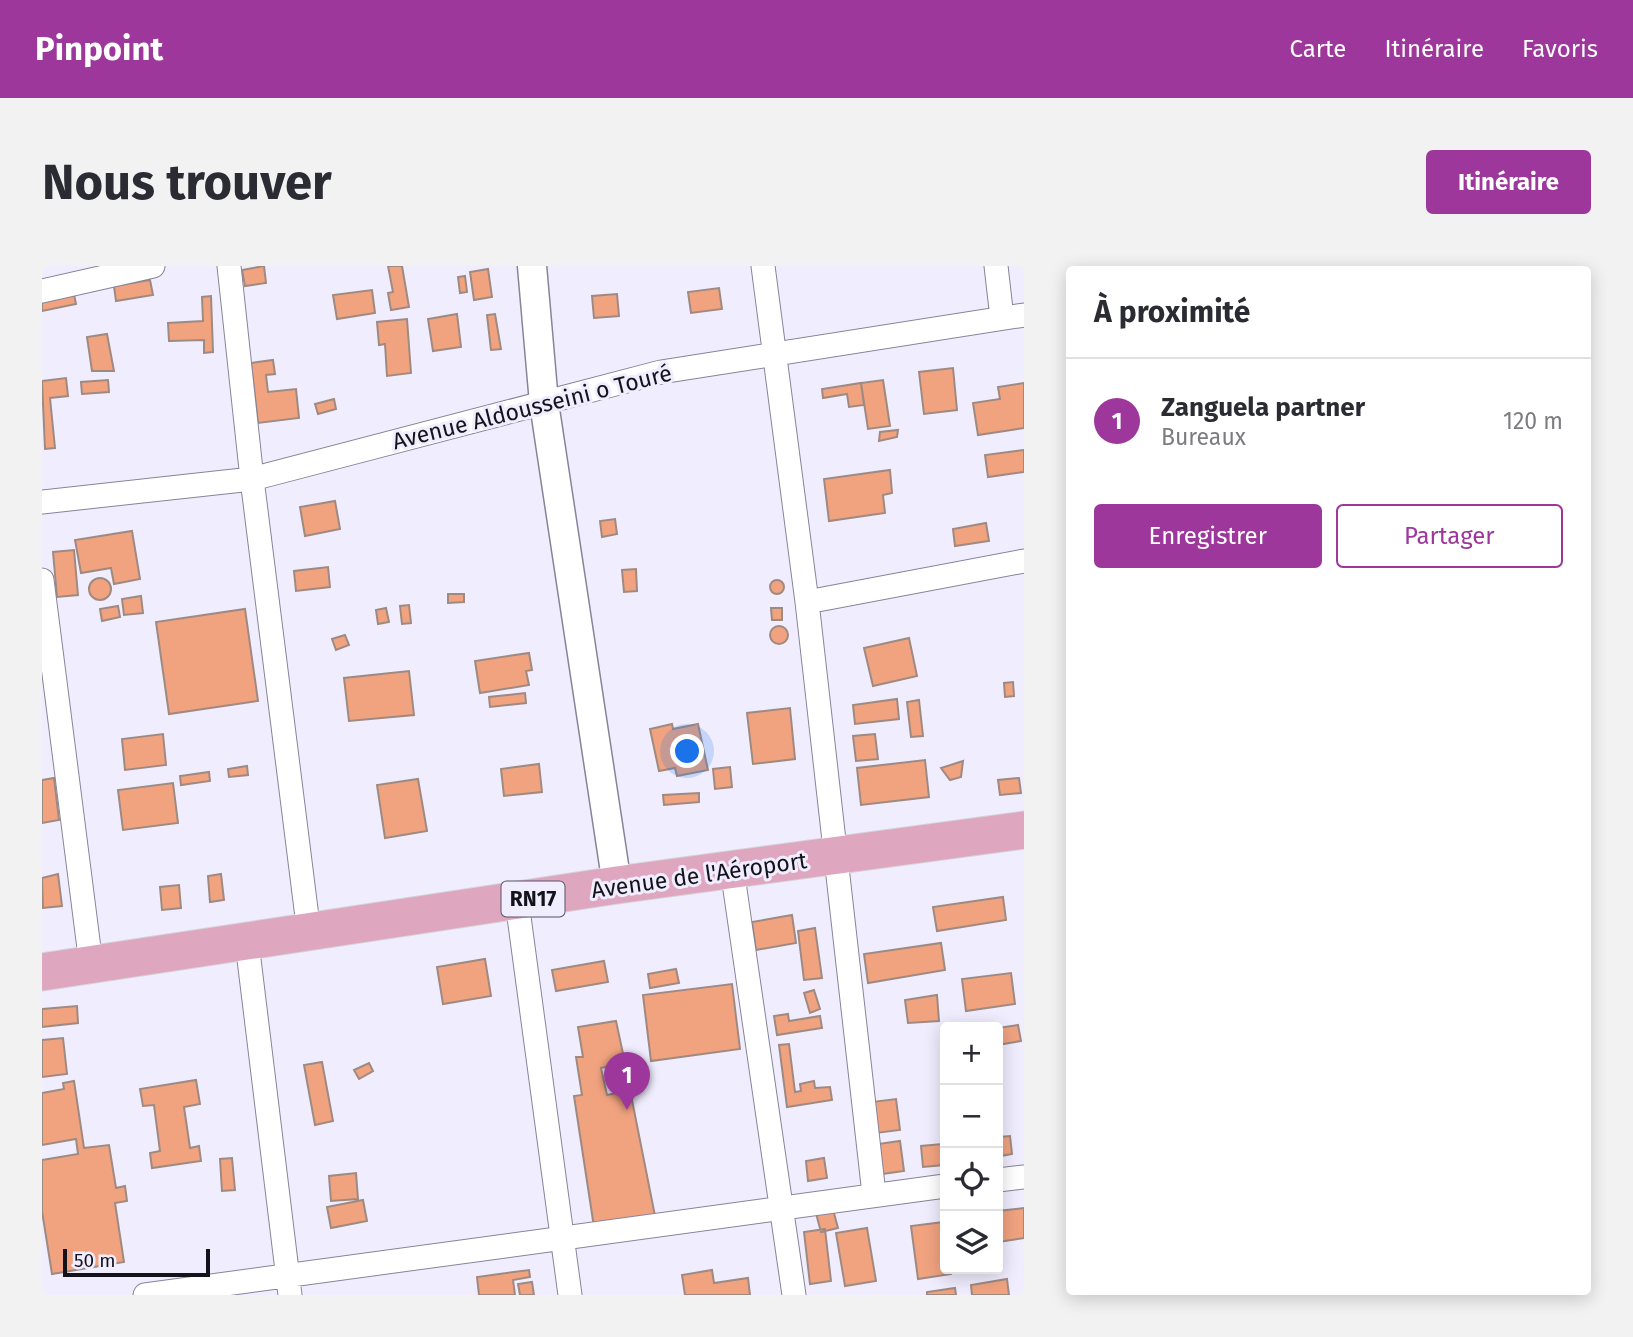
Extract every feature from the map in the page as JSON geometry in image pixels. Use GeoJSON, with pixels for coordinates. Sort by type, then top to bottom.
{"type":"FeatureCollection","features":[{"type":"Feature","properties":{"kind":"main road","name":"Avenue de l'Aéroport"},"geometry":{"type":"LineString","coordinates":[[42,972],[617,885],[1024,830]]}},
{"type":"Feature","properties":{"kind":"street"},"geometry":{"type":"LineString","coordinates":[[42,290],[153,266]]}},
{"type":"Feature","properties":{"kind":"street"},"geometry":{"type":"LineString","coordinates":[[229,266],[252,479],[309,933]]}},
{"type":"Feature","properties":{"kind":"street"},"geometry":{"type":"LineString","coordinates":[[532,266],[544,403],[617,885]]}},
{"type":"Feature","properties":{"kind":"street"},"geometry":{"type":"LineString","coordinates":[[763,266],[807,602],[873,1194]]}},
{"type":"Feature","properties":{"kind":"street"},"geometry":{"type":"LineString","coordinates":[[996,266],[1013,316]]}},
{"type":"Feature","properties":{"kind":"street","name":"Avenue Aldousseini o Touré"},"geometry":{"type":"LineString","coordinates":[[42,502],[252,479],[661,372],[1013,316]]}},
{"type":"Feature","properties":{"kind":"street"},"geometry":{"type":"LineString","coordinates":[[807,602],[1024,561]]}},
{"type":"Feature","properties":{"kind":"street"},"geometry":{"type":"LineString","coordinates":[[42,580],[91,964]]}},
{"type":"Feature","properties":{"kind":"street"},"geometry":{"type":"LineString","coordinates":[[732,869],[794,1295]]}},
{"type":"Feature","properties":{"kind":"street"},"geometry":{"type":"LineString","coordinates":[[517,902],[570,1295]]}},
{"type":"Feature","properties":{"kind":"street"},"geometry":{"type":"LineString","coordinates":[[247,943],[289,1286]]}},
{"type":"Feature","properties":{"kind":"street"},"geometry":{"type":"LineString","coordinates":[[1003,1179],[1024,1177]]}},
{"type":"Feature","properties":{"kind":"street"},"geometry":{"type":"LineString","coordinates":[[145,1295],[289,1286],[562,1240],[940,1187]]}},
{"type":"Feature","properties":{"kind":"building"},"geometry":{"type":"Polygon","coordinates":[[[264,266],[266,283],[245,286],[242,270],[264,266]]]}},
{"type":"Feature","properties":{"kind":"building"},"geometry":{"type":"Polygon","coordinates":[[[388,266],[402,266],[409,307],[391,310],[388,293],[393,292],[388,266]]]}},
{"type":"Feature","properties":{"kind":"building"},"geometry":{"type":"Polygon","coordinates":[[[488,269],[492,297],[474,300],[470,272],[488,269]]]}},
{"type":"Feature","properties":{"kind":"building"},"geometry":{"type":"Polygon","coordinates":[[[465,276],[467,292],[460,293],[458,277],[465,276]]]}},
{"type":"Feature","properties":{"kind":"building"},"geometry":{"type":"Polygon","coordinates":[[[71,280],[76,304],[42,311],[42,285],[71,280]]]}},
{"type":"Feature","properties":{"kind":"building"},"geometry":{"type":"Polygon","coordinates":[[[150,280],[153,295],[116,301],[114,286],[150,280]]]}},
{"type":"Feature","properties":{"kind":"building"},"geometry":{"type":"Polygon","coordinates":[[[719,288],[722,309],[691,313],[688,292],[719,288]]]}},
{"type":"Feature","properties":{"kind":"building"},"geometry":{"type":"Polygon","coordinates":[[[372,290],[375,313],[337,319],[333,295],[372,290]]]}},
{"type":"Feature","properties":{"kind":"building"},"geometry":{"type":"Polygon","coordinates":[[[617,294],[619,316],[594,318],[592,296],[617,294]]]}},
{"type":"Feature","properties":{"kind":"building"},"geometry":{"type":"Polygon","coordinates":[[[211,296],[213,352],[204,353],[204,340],[169,341],[168,323],[203,321],[202,297],[211,296]]]}},
{"type":"Feature","properties":{"kind":"building"},"geometry":{"type":"Polygon","coordinates":[[[457,314],[461,347],[433,351],[428,319],[457,314]]]}},
{"type":"Feature","properties":{"kind":"building"},"geometry":{"type":"Polygon","coordinates":[[[495,314],[501,349],[491,350],[487,315],[495,314]]]}},
{"type":"Feature","properties":{"kind":"building"},"geometry":{"type":"Polygon","coordinates":[[[407,319],[411,373],[387,376],[385,344],[379,345],[377,322],[407,319]]]}},
{"type":"Feature","properties":{"kind":"building"},"geometry":{"type":"Polygon","coordinates":[[[107,334],[114,371],[92,371],[87,337],[107,334]]]}},
{"type":"Feature","properties":{"kind":"building"},"geometry":{"type":"Polygon","coordinates":[[[273,360],[275,374],[266,375],[268,392],[296,389],[299,418],[258,423],[251,363],[273,360]]]}},
{"type":"Feature","properties":{"kind":"building"},"geometry":{"type":"Polygon","coordinates":[[[953,368],[957,410],[924,414],[919,372],[953,368]]]}},
{"type":"Feature","properties":{"kind":"building"},"geometry":{"type":"Polygon","coordinates":[[[66,378],[68,396],[50,398],[55,448],[45,449],[42,381],[66,378]]]}},
{"type":"Feature","properties":{"kind":"building"},"geometry":{"type":"Polygon","coordinates":[[[108,380],[109,392],[82,394],[81,382],[108,380]]]}},
{"type":"Feature","properties":{"kind":"building"},"geometry":{"type":"Polygon","coordinates":[[[883,380],[890,426],[868,429],[861,383],[883,380]]]}},
{"type":"Feature","properties":{"kind":"building"},"geometry":{"type":"Polygon","coordinates":[[[861,383],[864,405],[849,407],[847,394],[823,398],[822,389],[861,383]]]}},
{"type":"Feature","properties":{"kind":"building"},"geometry":{"type":"Polygon","coordinates":[[[1024,383],[1024,428],[978,435],[973,403],[1000,399],[998,387],[1024,383]]]}},
{"type":"Feature","properties":{"kind":"building"},"geometry":{"type":"Polygon","coordinates":[[[334,399],[336,409],[318,414],[315,404],[334,399]]]}},
{"type":"Feature","properties":{"kind":"building"},"geometry":{"type":"Polygon","coordinates":[[[898,430],[897,437],[879,441],[880,432],[898,430]]]}},
{"type":"Feature","properties":{"kind":"building"},"geometry":{"type":"Polygon","coordinates":[[[1024,450],[1024,472],[988,477],[985,455],[1024,450]]]}},
{"type":"Feature","properties":{"kind":"building"},"geometry":{"type":"Polygon","coordinates":[[[890,470],[892,493],[883,495],[885,513],[829,521],[824,479],[890,470]]]}},
{"type":"Feature","properties":{"kind":"building"},"geometry":{"type":"Polygon","coordinates":[[[335,501],[340,529],[305,536],[300,507],[335,501]]]}},
{"type":"Feature","properties":{"kind":"building"},"geometry":{"type":"Polygon","coordinates":[[[615,519],[617,534],[602,537],[600,521],[615,519]]]}},
{"type":"Feature","properties":{"kind":"building"},"geometry":{"type":"Polygon","coordinates":[[[986,523],[989,541],[955,546],[953,529],[986,523]]]}},
{"type":"Feature","properties":{"kind":"building"},"geometry":{"type":"Polygon","coordinates":[[[132,531],[140,579],[114,584],[111,568],[81,573],[75,540],[132,531]]]}},
{"type":"Feature","properties":{"kind":"building"},"geometry":{"type":"Polygon","coordinates":[[[74,550],[78,595],[57,597],[53,552],[74,550]]]}},
{"type":"Feature","properties":{"kind":"building"},"geometry":{"type":"Polygon","coordinates":[[[328,567],[330,587],[296,591],[294,571],[328,567]]]}},
{"type":"Feature","properties":{"kind":"building"},"geometry":{"type":"Polygon","coordinates":[[[636,569],[637,591],[624,592],[622,570],[636,569]]]}},
{"type":"Feature","properties":{"kind":"building"},"geometry":{"type":"Polygon","coordinates":[[[100,578],[108,581],[111,589],[108,597],[100,600],[92,597],[89,589],[92,581],[100,578]]]}},
{"type":"Feature","properties":{"kind":"building"},"geometry":{"type":"Polygon","coordinates":[[[777,580],[782,582],[782,592],[777,594],[772,592],[770,587],[772,582],[777,580]]]}},
{"type":"Feature","properties":{"kind":"building"},"geometry":{"type":"Polygon","coordinates":[[[448,594],[464,594],[464,602],[448,603],[448,594]]]}},
{"type":"Feature","properties":{"kind":"building"},"geometry":{"type":"Polygon","coordinates":[[[141,596],[143,613],[124,615],[122,599],[141,596]]]}},
{"type":"Feature","properties":{"kind":"building"},"geometry":{"type":"Polygon","coordinates":[[[409,605],[411,623],[402,624],[400,606],[409,605]]]}},
{"type":"Feature","properties":{"kind":"building"},"geometry":{"type":"Polygon","coordinates":[[[118,606],[120,617],[102,621],[100,609],[118,606]]]}},
{"type":"Feature","properties":{"kind":"building"},"geometry":{"type":"Polygon","coordinates":[[[386,608],[389,622],[378,624],[376,610],[386,608]]]}},
{"type":"Feature","properties":{"kind":"building"},"geometry":{"type":"Polygon","coordinates":[[[771,608],[782,608],[782,620],[772,620],[771,608]]]}},
{"type":"Feature","properties":{"kind":"building"},"geometry":{"type":"Polygon","coordinates":[[[245,609],[258,701],[169,714],[156,622],[245,609]]]}},
{"type":"Feature","properties":{"kind":"building"},"geometry":{"type":"Polygon","coordinates":[[[779,626],[785,629],[788,635],[785,641],[779,644],[773,641],[770,635],[773,629],[779,626]]]}},
{"type":"Feature","properties":{"kind":"building"},"geometry":{"type":"Polygon","coordinates":[[[345,635],[349,645],[336,650],[332,639],[345,635]]]}},
{"type":"Feature","properties":{"kind":"building"},"geometry":{"type":"Polygon","coordinates":[[[909,638],[917,676],[873,686],[864,648],[909,638]]]}},
{"type":"Feature","properties":{"kind":"building"},"geometry":{"type":"Polygon","coordinates":[[[529,653],[532,670],[526,671],[529,685],[480,693],[475,661],[529,653]]]}},
{"type":"Feature","properties":{"kind":"building"},"geometry":{"type":"Polygon","coordinates":[[[409,671],[414,715],[349,721],[344,678],[409,671]]]}},
{"type":"Feature","properties":{"kind":"building"},"geometry":{"type":"Polygon","coordinates":[[[1013,682],[1014,696],[1005,697],[1004,683],[1013,682]]]}},
{"type":"Feature","properties":{"kind":"building"},"geometry":{"type":"Polygon","coordinates":[[[525,693],[526,703],[490,707],[489,697],[525,693]]]}},
{"type":"Feature","properties":{"kind":"building"},"geometry":{"type":"Polygon","coordinates":[[[897,699],[899,719],[855,724],[853,705],[897,699]]]}},
{"type":"Feature","properties":{"kind":"building"},"geometry":{"type":"Polygon","coordinates":[[[919,700],[923,736],[911,737],[907,702],[919,700]]]}},
{"type":"Feature","properties":{"kind":"building"},"geometry":{"type":"Polygon","coordinates":[[[790,708],[795,759],[753,764],[747,713],[790,708]]]}},
{"type":"Feature","properties":{"kind":"building"},"geometry":{"type":"Polygon","coordinates":[[[672,724],[673,729],[698,724],[708,770],[677,776],[675,768],[659,771],[650,729],[672,724]]]}},
{"type":"Feature","properties":{"kind":"building"},"geometry":{"type":"Polygon","coordinates":[[[163,734],[166,765],[125,770],[122,739],[163,734]]]}},
{"type":"Feature","properties":{"kind":"building"},"geometry":{"type":"Polygon","coordinates":[[[875,734],[878,759],[856,761],[853,736],[875,734]]]}},
{"type":"Feature","properties":{"kind":"building"},"geometry":{"type":"Polygon","coordinates":[[[925,760],[929,797],[861,805],[857,768],[925,760]]]}},
{"type":"Feature","properties":{"kind":"building"},"geometry":{"type":"Polygon","coordinates":[[[963,761],[961,777],[950,780],[941,768],[963,761]]]}},
{"type":"Feature","properties":{"kind":"building"},"geometry":{"type":"Polygon","coordinates":[[[539,764],[542,792],[504,796],[501,769],[539,764]]]}},
{"type":"Feature","properties":{"kind":"building"},"geometry":{"type":"Polygon","coordinates":[[[247,766],[248,775],[229,777],[228,769],[247,766]]]}},
{"type":"Feature","properties":{"kind":"building"},"geometry":{"type":"Polygon","coordinates":[[[730,767],[732,787],[715,789],[713,769],[730,767]]]}},
{"type":"Feature","properties":{"kind":"building"},"geometry":{"type":"Polygon","coordinates":[[[209,772],[210,781],[181,785],[180,776],[209,772]]]}},
{"type":"Feature","properties":{"kind":"building"},"geometry":{"type":"Polygon","coordinates":[[[54,778],[59,820],[42,823],[42,780],[54,778]]]}},
{"type":"Feature","properties":{"kind":"building"},"geometry":{"type":"Polygon","coordinates":[[[1019,778],[1021,793],[1000,795],[998,780],[1019,778]]]}},
{"type":"Feature","properties":{"kind":"building"},"geometry":{"type":"Polygon","coordinates":[[[418,779],[427,831],[385,838],[377,785],[418,779]]]}},
{"type":"Feature","properties":{"kind":"building"},"geometry":{"type":"Polygon","coordinates":[[[173,783],[178,823],[123,830],[118,790],[173,783]]]}},
{"type":"Feature","properties":{"kind":"building"},"geometry":{"type":"Polygon","coordinates":[[[699,793],[699,802],[664,805],[663,795],[699,793]]]}},
{"type":"Feature","properties":{"kind":"building"},"geometry":{"type":"Polygon","coordinates":[[[58,874],[62,906],[43,908],[42,878],[58,874]]]}},
{"type":"Feature","properties":{"kind":"building"},"geometry":{"type":"Polygon","coordinates":[[[221,874],[224,900],[210,902],[208,876],[221,874]]]}},
{"type":"Feature","properties":{"kind":"building"},"geometry":{"type":"Polygon","coordinates":[[[179,885],[181,908],[162,910],[160,887],[179,885]]]}},
{"type":"Feature","properties":{"kind":"building"},"geometry":{"type":"Polygon","coordinates":[[[1003,897],[1006,920],[937,931],[933,907],[1003,897]]]}},
{"type":"Feature","properties":{"kind":"building"},"geometry":{"type":"Polygon","coordinates":[[[792,915],[796,943],[756,950],[752,922],[792,915]]]}},
{"type":"Feature","properties":{"kind":"building"},"geometry":{"type":"Polygon","coordinates":[[[815,928],[822,978],[804,980],[798,931],[815,928]]]}},
{"type":"Feature","properties":{"kind":"building"},"geometry":{"type":"Polygon","coordinates":[[[941,943],[945,970],[868,983],[864,954],[941,943]]]}},
{"type":"Feature","properties":{"kind":"building"},"geometry":{"type":"Polygon","coordinates":[[[485,959],[491,996],[443,1004],[437,967],[485,959]]]}},
{"type":"Feature","properties":{"kind":"building"},"geometry":{"type":"Polygon","coordinates":[[[604,961],[608,982],[556,991],[552,970],[604,961]]]}},
{"type":"Feature","properties":{"kind":"building"},"geometry":{"type":"Polygon","coordinates":[[[676,969],[679,983],[650,988],[648,974],[676,969]]]}},
{"type":"Feature","properties":{"kind":"building"},"geometry":{"type":"Polygon","coordinates":[[[1011,973],[1015,1004],[966,1011],[962,979],[1011,973]]]}},
{"type":"Feature","properties":{"kind":"building"},"geometry":{"type":"Polygon","coordinates":[[[732,984],[740,1049],[651,1061],[643,995],[732,984]]]}},
{"type":"Feature","properties":{"kind":"building"},"geometry":{"type":"Polygon","coordinates":[[[814,990],[820,1009],[810,1013],[804,993],[814,990]]]}},
{"type":"Feature","properties":{"kind":"building"},"geometry":{"type":"Polygon","coordinates":[[[937,995],[939,1021],[908,1023],[905,1000],[937,995]]]}},
{"type":"Feature","properties":{"kind":"building"},"geometry":{"type":"Polygon","coordinates":[[[77,1006],[78,1023],[42,1027],[42,1009],[77,1006]]]}},
{"type":"Feature","properties":{"kind":"building"},"geometry":{"type":"Polygon","coordinates":[[[788,1014],[789,1021],[820,1016],[822,1028],[777,1035],[774,1016],[788,1014]]]}},
{"type":"Feature","properties":{"kind":"building"},"geometry":{"type":"Polygon","coordinates":[[[616,1021],[625,1063],[601,1068],[607,1095],[630,1090],[655,1216],[594,1227],[574,1096],[582,1095],[576,1057],[583,1057],[578,1027],[616,1021]]]}},
{"type":"Feature","properties":{"kind":"building"},"geometry":{"type":"Polygon","coordinates":[[[1018,1025],[1021,1041],[1003,1044],[1003,1027],[1018,1025]]]}},
{"type":"Feature","properties":{"kind":"building"},"geometry":{"type":"Polygon","coordinates":[[[63,1038],[67,1074],[42,1077],[42,1040],[63,1038]]]}},
{"type":"Feature","properties":{"kind":"building"},"geometry":{"type":"Polygon","coordinates":[[[789,1044],[795,1092],[801,1091],[800,1084],[814,1081],[815,1088],[830,1087],[832,1100],[787,1107],[779,1045],[789,1044]]]}},
{"type":"Feature","properties":{"kind":"building"},"geometry":{"type":"Polygon","coordinates":[[[322,1062],[333,1121],[315,1125],[304,1065],[322,1062]]]}},
{"type":"Feature","properties":{"kind":"building"},"geometry":{"type":"Polygon","coordinates":[[[369,1063],[373,1071],[359,1079],[354,1070],[369,1063]]]}},
{"type":"Feature","properties":{"kind":"building"},"geometry":{"type":"Polygon","coordinates":[[[196,1080],[200,1104],[184,1107],[190,1148],[199,1146],[201,1161],[152,1168],[150,1153],[160,1151],[154,1105],[143,1106],[140,1089],[196,1080]]]}},
{"type":"Feature","properties":{"kind":"building"},"geometry":{"type":"Polygon","coordinates":[[[74,1081],[84,1148],[109,1145],[116,1188],[125,1186],[127,1201],[115,1203],[124,1262],[52,1274],[42,1211],[42,1160],[78,1154],[76,1139],[42,1145],[42,1093],[64,1089],[63,1083],[74,1081]]]}},
{"type":"Feature","properties":{"kind":"building"},"geometry":{"type":"Polygon","coordinates":[[[896,1099],[900,1130],[876,1133],[872,1102],[896,1099]]]}},
{"type":"Feature","properties":{"kind":"building"},"geometry":{"type":"Polygon","coordinates":[[[1010,1136],[1012,1154],[1003,1156],[1003,1137],[1010,1136]]]}},
{"type":"Feature","properties":{"kind":"building"},"geometry":{"type":"Polygon","coordinates":[[[900,1141],[904,1171],[882,1174],[878,1144],[900,1141]]]}},
{"type":"Feature","properties":{"kind":"building"},"geometry":{"type":"Polygon","coordinates":[[[940,1144],[940,1165],[923,1167],[921,1146],[940,1144]]]}},
{"type":"Feature","properties":{"kind":"building"},"geometry":{"type":"Polygon","coordinates":[[[232,1158],[235,1190],[222,1191],[220,1159],[232,1158]]]}},
{"type":"Feature","properties":{"kind":"building"},"geometry":{"type":"Polygon","coordinates":[[[824,1158],[827,1178],[808,1181],[806,1161],[824,1158]]]}},
{"type":"Feature","properties":{"kind":"building"},"geometry":{"type":"Polygon","coordinates":[[[356,1173],[358,1199],[331,1201],[329,1176],[356,1173]]]}},
{"type":"Feature","properties":{"kind":"building"},"geometry":{"type":"Polygon","coordinates":[[[363,1200],[367,1221],[331,1228],[327,1207],[363,1200]]]}},
{"type":"Feature","properties":{"kind":"building"},"geometry":{"type":"Polygon","coordinates":[[[831,1202],[838,1228],[821,1232],[814,1206],[831,1202]]]}},
{"type":"Feature","properties":{"kind":"building"},"geometry":{"type":"Polygon","coordinates":[[[1024,1208],[1024,1238],[1003,1241],[1003,1210],[1024,1208]]]}},
{"type":"Feature","properties":{"kind":"building"},"geometry":{"type":"Polygon","coordinates":[[[940,1222],[940,1274],[951,1274],[918,1279],[911,1226],[940,1222]]]}},
{"type":"Feature","properties":{"kind":"building"},"geometry":{"type":"Polygon","coordinates":[[[867,1228],[876,1281],[845,1286],[836,1233],[867,1228]]]}},
{"type":"Feature","properties":{"kind":"building"},"geometry":{"type":"Polygon","coordinates":[[[825,1229],[831,1281],[810,1284],[804,1232],[825,1229]]]}},
{"type":"Feature","properties":{"kind":"building"},"geometry":{"type":"Polygon","coordinates":[[[529,1270],[530,1277],[513,1280],[515,1295],[479,1295],[477,1277],[529,1270]]]}},
{"type":"Feature","properties":{"kind":"building"},"geometry":{"type":"Polygon","coordinates":[[[712,1270],[714,1283],[748,1278],[750,1295],[685,1295],[682,1275],[712,1270]]]}},
{"type":"Feature","properties":{"kind":"building"},"geometry":{"type":"Polygon","coordinates":[[[1007,1279],[1009,1295],[972,1295],[971,1285],[1007,1279]]]}},
{"type":"Feature","properties":{"kind":"building"},"geometry":{"type":"Polygon","coordinates":[[[532,1282],[534,1295],[520,1295],[518,1284],[532,1282]]]}},
{"type":"Feature","properties":{"kind":"building"},"geometry":{"type":"Polygon","coordinates":[[[955,1288],[956,1295],[927,1295],[927,1292],[955,1288]]]}},
{"type":"Feature","properties":{"kind":"place","name":"Zanguela partner"},"geometry":{"type":"Point","coordinates":[627,1110]}}]}
